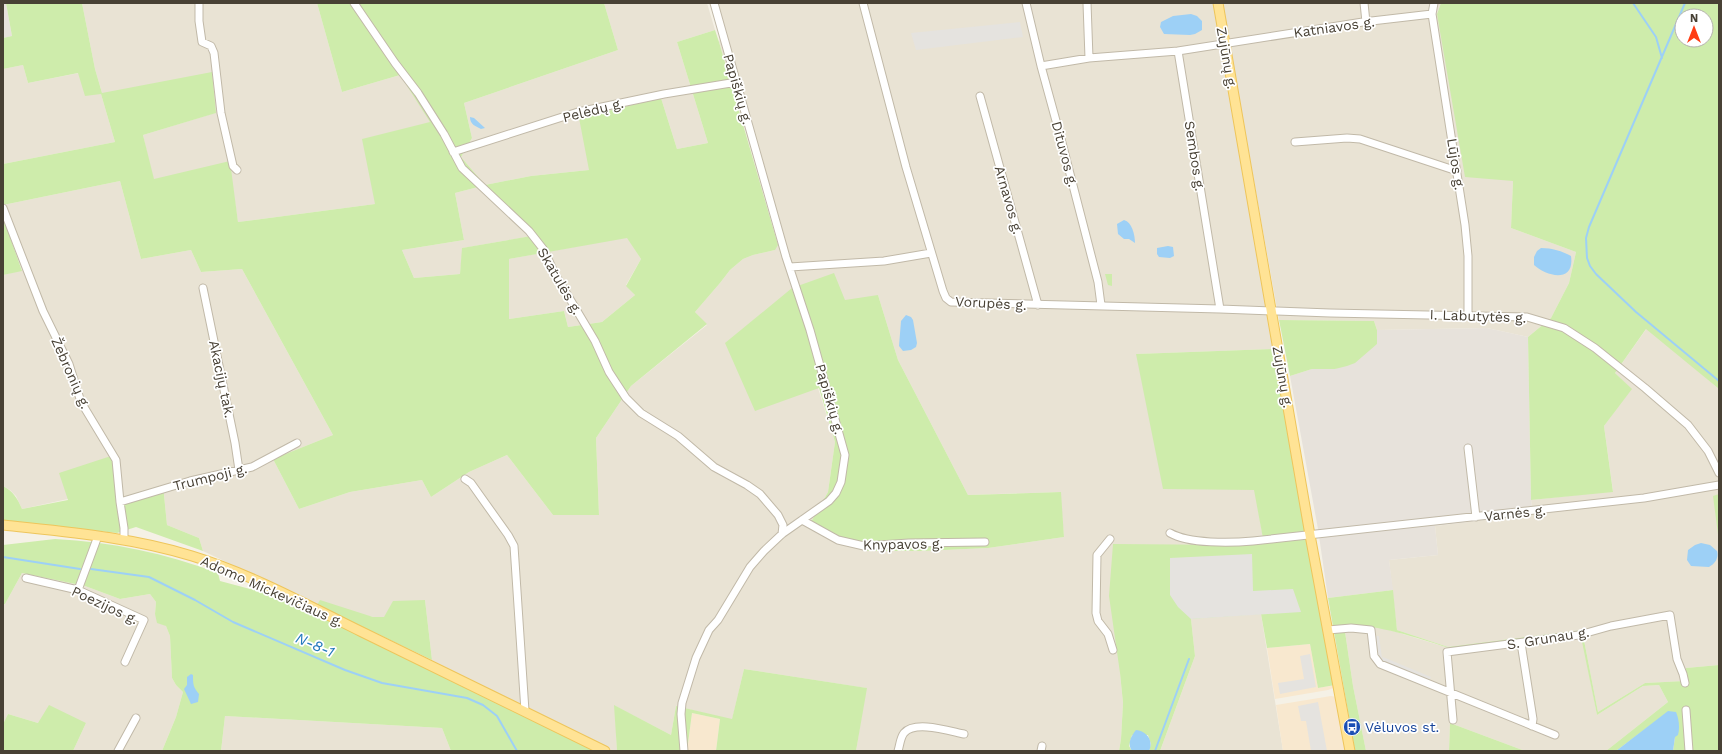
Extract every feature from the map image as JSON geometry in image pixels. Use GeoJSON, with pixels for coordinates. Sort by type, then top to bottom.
{"type":"FeatureCollection","features":[{"type":"Feature","properties":{"kind":"main road","name":"Zujūnų g."},"geometry":{"type":"LineString","coordinates":[[1218,3],[1310,535],[1350,751]]}},
{"type":"Feature","properties":{"kind":"main road","name":"Adomo Mickevičiaus g."},"geometry":{"type":"LineString","coordinates":[[3,524],[124,540],[194,557],[249,578],[297,600],[605,751]]}},
{"type":"Feature","properties":{"kind":"street"},"geometry":{"type":"LineString","coordinates":[[198,3],[202,42],[211,46],[214,53],[221,113],[233,166],[237,170]]}},
{"type":"Feature","properties":{"kind":"street","name":"Skatulės g."},"geometry":{"type":"LineString","coordinates":[[354,3],[395,63],[418,93],[444,134],[462,168],[529,231],[544,250],[555,274],[596,341],[609,372],[626,398],[641,413],[678,436],[714,467],[760,494],[778,515],[783,525],[782,534]]}},
{"type":"Feature","properties":{"kind":"street","name":"Papiškių g."},"geometry":{"type":"LineString","coordinates":[[684,751],[681,714],[696,658],[709,630],[718,620],[750,567],[782,534],[829,501],[836,493],[841,482],[845,454],[714,3]]}},
{"type":"Feature","properties":{"kind":"street","name":"Vorupės g."},"geometry":{"type":"LineString","coordinates":[[863,3],[906,167],[931,253],[943,291],[946,298],[951,302],[1271,311]]}},
{"type":"Feature","properties":{"kind":"street","name":"Dituvos g."},"geometry":{"type":"LineString","coordinates":[[1026,3],[1040,66],[1062,139],[1098,282],[1101,306]]}},
{"type":"Feature","properties":{"kind":"street"},"geometry":{"type":"LineString","coordinates":[[1087,3],[1089,58]]}},
{"type":"Feature","properties":{"kind":"street"},"geometry":{"type":"LineString","coordinates":[[1364,3],[1366,22]]}},
{"type":"Feature","properties":{"kind":"street"},"geometry":{"type":"LineString","coordinates":[[1432,14],[1434,3]]}},
{"type":"Feature","properties":{"kind":"street","name":"Katniavos g."},"geometry":{"type":"LineString","coordinates":[[1225,43],[1366,22],[1432,14]]}},
{"type":"Feature","properties":{"kind":"street","name":"Lūjos g."},"geometry":{"type":"LineString","coordinates":[[1432,14],[1465,225],[1468,256],[1468,316]]}},
{"type":"Feature","properties":{"kind":"street"},"geometry":{"type":"LineString","coordinates":[[1040,66],[1089,58],[1178,51],[1225,43]]}},
{"type":"Feature","properties":{"kind":"street","name":"Sembos g."},"geometry":{"type":"LineString","coordinates":[[1178,51],[1220,309]]}},
{"type":"Feature","properties":{"kind":"street","name":"Pelėdų g."},"geometry":{"type":"LineString","coordinates":[[453,152],[578,112],[664,94],[736,82]]}},
{"type":"Feature","properties":{"kind":"street","name":"Arnavos g."},"geometry":{"type":"LineString","coordinates":[[980,96],[1038,305]]}},
{"type":"Feature","properties":{"kind":"street"},"geometry":{"type":"LineString","coordinates":[[1296,142],[1347,138],[1360,139],[1457,171]]}},
{"type":"Feature","properties":{"kind":"street","name":"Žebronių g."},"geometry":{"type":"LineString","coordinates":[[3,208],[43,311],[69,364],[81,402],[116,460],[124,540]]}},
{"type":"Feature","properties":{"kind":"street"},"geometry":{"type":"LineString","coordinates":[[790,267],[884,261],[931,253]]}},
{"type":"Feature","properties":{"kind":"street","name":"Akacijų tak."},"geometry":{"type":"LineString","coordinates":[[203,288],[235,443],[239,470]]}},
{"type":"Feature","properties":{"kind":"street","name":"I. Labutytės g."},"geometry":{"type":"LineString","coordinates":[[1271,311],[1527,317],[1564,328],[1595,348],[1688,425],[1708,450],[1719,473]]}},
{"type":"Feature","properties":{"kind":"street","name":"Trumpoji g."},"geometry":{"type":"LineString","coordinates":[[120,502],[190,481],[252,466],[297,443]]}},
{"type":"Feature","properties":{"kind":"street"},"geometry":{"type":"LineString","coordinates":[[1468,448],[1476,517]]}},
{"type":"Feature","properties":{"kind":"street"},"geometry":{"type":"LineString","coordinates":[[465,479],[471,483],[508,535],[514,546],[525,711]]}},
{"type":"Feature","properties":{"kind":"street","name":"Varnės g."},"geometry":{"type":"LineString","coordinates":[[1310,535],[1656,496],[1719,485]]}},
{"type":"Feature","properties":{"kind":"street","name":"Knypavos g."},"geometry":{"type":"LineString","coordinates":[[802,520],[838,540],[864,546],[909,543],[985,542]]}},
{"type":"Feature","properties":{"kind":"street"},"geometry":{"type":"LineString","coordinates":[[1170,533],[1182,537],[1213,542],[1236,543],[1310,535]]}},
{"type":"Feature","properties":{"kind":"street"},"geometry":{"type":"LineString","coordinates":[[78,590],[98,536]]}},
{"type":"Feature","properties":{"kind":"street"},"geometry":{"type":"LineString","coordinates":[[1110,539],[1097,555],[1096,613],[1098,621],[1108,634],[1114,650]]}},
{"type":"Feature","properties":{"kind":"street","name":"Poezijos g."},"geometry":{"type":"LineString","coordinates":[[26,578],[78,590],[144,620],[125,662]]}},
{"type":"Feature","properties":{"kind":"street","name":"S. Grunau g."},"geometry":{"type":"LineString","coordinates":[[1453,720],[1447,652],[1580,635],[1611,626],[1670,616],[1677,659],[1685,684]]}},
{"type":"Feature","properties":{"kind":"street"},"geometry":{"type":"LineString","coordinates":[[1328,630],[1351,628],[1371,630],[1374,656],[1380,664],[1555,735]]}},
{"type":"Feature","properties":{"kind":"street"},"geometry":{"type":"LineString","coordinates":[[1521,643],[1533,719],[1532,726]]}},
{"type":"Feature","properties":{"kind":"street"},"geometry":{"type":"LineString","coordinates":[[1686,710],[1689,751]]}},
{"type":"Feature","properties":{"kind":"street"},"geometry":{"type":"LineString","coordinates":[[118,751],[136,718]]}},
{"type":"Feature","properties":{"kind":"street"},"geometry":{"type":"LineString","coordinates":[[898,751],[904,733],[913,727],[925,727],[964,734]]}},
{"type":"Feature","properties":{"kind":"shaded area"},"geometry":{"type":"Polygon","coordinates":[[[3,3],[6,3],[12,36],[3,38],[3,3]]]}},
{"type":"Feature","properties":{"kind":"shaded area"},"geometry":{"type":"Polygon","coordinates":[[[82,3],[317,3],[342,92],[400,75],[431,122],[375,204],[238,222],[229,162],[153,180],[143,135],[215,113],[102,93],[95,69],[82,3]]]}},
{"type":"Feature","properties":{"kind":"shaded area"},"geometry":{"type":"Polygon","coordinates":[[[604,3],[707,3],[715,30],[677,42],[708,143],[677,149],[661,98],[589,170],[531,176],[485,185],[461,157],[472,138],[464,103],[618,50],[604,3]]]}},
{"type":"Feature","properties":{"kind":"shaded area"},"geometry":{"type":"Polygon","coordinates":[[[717,3],[1214,3],[1274,349],[1136,354],[1255,490],[1264,544],[1239,545],[1120,673],[1123,703],[1119,751],[856,751],[866,688],[744,669],[732,720],[676,706],[671,735],[615,706],[617,751],[613,751],[432,660],[425,600],[384,617],[373,617],[317,605],[203,551],[199,538],[167,525],[164,495],[68,499],[22,509],[16,496],[3,486],[3,275],[22,270],[3,217],[3,205],[120,181],[141,259],[191,250],[201,272],[242,269],[333,435],[273,459],[299,509],[350,492],[422,480],[431,497],[469,472],[507,455],[553,515],[599,515],[596,438],[631,386],[707,325],[695,312],[730,270],[743,259],[775,250],[777,235],[719,42],[723,24],[717,3]],[[878,295],[818,388],[835,442],[828,492],[811,522],[922,551],[988,548],[1064,537],[1060,492],[968,495],[898,360],[878,295]]]}},
{"type":"Feature","properties":{"kind":"shaded area"},"geometry":{"type":"Polygon","coordinates":[[[1222,3],[1441,3],[1437,14],[1513,181],[1511,228],[1576,252],[1569,283],[1551,318],[1528,337],[1487,328],[1377,330],[1374,321],[1279,320],[1222,3]]]}},
{"type":"Feature","properties":{"kind":"shaded area"},"geometry":{"type":"Polygon","coordinates":[[[1020,22],[1023,37],[916,50],[911,33],[1020,22]]]}},
{"type":"Feature","properties":{"kind":"shaded area"},"geometry":{"type":"Polygon","coordinates":[[[23,65],[28,83],[79,73],[101,94],[115,142],[3,164],[3,69],[23,65]]]}},
{"type":"Feature","properties":{"kind":"shaded area"},"geometry":{"type":"Polygon","coordinates":[[[482,186],[511,209],[538,235],[463,248],[460,274],[414,278],[402,250],[464,240],[455,193],[482,186]]]}},
{"type":"Feature","properties":{"kind":"shaded area"},"geometry":{"type":"Polygon","coordinates":[[[627,237],[641,259],[626,285],[635,295],[602,322],[568,327],[564,311],[509,319],[509,259],[627,237]]]}},
{"type":"Feature","properties":{"kind":"shaded area"},"geometry":{"type":"Polygon","coordinates":[[[1487,328],[1528,337],[1531,500],[1533,514],[1435,526],[1438,555],[1389,560],[1393,590],[1328,598],[1318,529],[1290,376],[1312,369],[1335,369],[1377,344],[1377,330],[1487,328]]]}},
{"type":"Feature","properties":{"kind":"shaded area"},"geometry":{"type":"Polygon","coordinates":[[[1647,328],[1719,389],[1719,494],[1714,497],[1719,542],[1719,665],[1686,668],[1684,681],[1645,683],[1598,712],[1582,630],[1448,647],[1397,630],[1389,560],[1438,555],[1435,526],[1533,514],[1531,500],[1613,491],[1604,426],[1631,389],[1615,373],[1647,328]]]}},
{"type":"Feature","properties":{"kind":"shaded area"},"geometry":{"type":"Polygon","coordinates":[[[1252,554],[1253,591],[1293,589],[1301,612],[1191,619],[1178,607],[1170,595],[1170,558],[1252,554]]]}},
{"type":"Feature","properties":{"kind":"shaded area"},"geometry":{"type":"Polygon","coordinates":[[[22,573],[85,586],[120,599],[150,594],[156,602],[155,614],[166,626],[170,636],[172,678],[183,692],[176,717],[162,751],[73,751],[86,723],[38,723],[8,714],[3,724],[3,604],[5,604],[22,573]]]}},
{"type":"Feature","properties":{"kind":"shaded area"},"geometry":{"type":"Polygon","coordinates":[[[1261,614],[1283,751],[1160,751],[1195,656],[1191,619],[1261,614]]]}},
{"type":"Feature","properties":{"kind":"shaded area"},"geometry":{"type":"Polygon","coordinates":[[[1344,625],[1363,625],[1383,628],[1449,648],[1581,632],[1597,715],[1643,686],[1659,685],[1668,702],[1606,751],[1525,751],[1450,723],[1449,751],[1366,751],[1353,686],[1344,625]]]}},
{"type":"Feature","properties":{"kind":"shaded area"},"geometry":{"type":"Polygon","coordinates":[[[1374,636],[1379,636],[1382,658],[1377,658],[1374,636]]]}},
{"type":"Feature","properties":{"kind":"shaded area"},"geometry":{"type":"Polygon","coordinates":[[[1310,644],[1318,688],[1335,685],[1333,688],[1328,690],[1275,699],[1267,648],[1310,644]]]}},
{"type":"Feature","properties":{"kind":"shaded area"},"geometry":{"type":"Polygon","coordinates":[[[1310,654],[1316,687],[1280,694],[1278,683],[1304,679],[1300,656],[1310,654]]]}},
{"type":"Feature","properties":{"kind":"shaded area"},"geometry":{"type":"Polygon","coordinates":[[[1383,657],[1431,677],[1429,681],[1381,661],[1383,657]]]}},
{"type":"Feature","properties":{"kind":"shaded area"},"geometry":{"type":"Polygon","coordinates":[[[1331,696],[1336,697],[1346,751],[1283,751],[1276,705],[1331,696]]]}},
{"type":"Feature","properties":{"kind":"shaded area"},"geometry":{"type":"Polygon","coordinates":[[[1318,702],[1327,751],[1311,751],[1306,721],[1301,721],[1298,706],[1318,702]]]}},
{"type":"Feature","properties":{"kind":"shaded area"},"geometry":{"type":"Polygon","coordinates":[[[692,713],[720,719],[716,751],[687,751],[692,713]]]}},
{"type":"Feature","properties":{"kind":"shaded area"},"geometry":{"type":"Polygon","coordinates":[[[225,716],[442,728],[451,751],[221,751],[225,716]]]}},
{"type":"Feature","properties":{"kind":"green space"},"geometry":{"type":"Polygon","coordinates":[[[6,3],[82,3],[95,69],[102,93],[212,72],[216,113],[143,135],[154,179],[230,161],[238,222],[375,204],[362,139],[430,122],[400,75],[342,92],[317,3],[604,3],[618,50],[464,103],[472,138],[461,157],[485,185],[531,176],[589,170],[579,118],[661,98],[677,149],[708,143],[677,42],[715,30],[778,245],[775,250],[743,259],[730,270],[695,312],[707,324],[631,386],[596,438],[599,515],[553,515],[507,455],[469,472],[431,497],[422,480],[350,492],[299,509],[273,459],[333,435],[242,269],[201,272],[191,250],[141,259],[120,181],[3,205],[3,164],[115,142],[101,94],[85,96],[78,73],[28,83],[23,65],[3,69],[3,38],[12,36],[6,3]],[[482,186],[455,193],[464,240],[402,250],[414,278],[460,274],[462,248],[537,235],[511,209],[482,186]],[[627,238],[509,259],[509,319],[564,311],[568,327],[602,322],[635,295],[626,286],[641,259],[627,238]]]}},
{"type":"Feature","properties":{"kind":"green space"},"geometry":{"type":"Polygon","coordinates":[[[1441,3],[1719,3],[1719,389],[1646,329],[1615,373],[1632,389],[1604,426],[1613,492],[1531,500],[1528,337],[1551,318],[1569,283],[1576,252],[1511,228],[1513,181],[1465,177],[1437,14],[1441,3]]]}},
{"type":"Feature","properties":{"kind":"green space"},"geometry":{"type":"Polygon","coordinates":[[[3,217],[22,271],[3,275],[3,217]]]}},
{"type":"Feature","properties":{"kind":"green space"},"geometry":{"type":"Polygon","coordinates":[[[834,273],[845,300],[878,295],[898,360],[968,495],[1061,492],[1064,537],[988,548],[922,551],[866,551],[833,541],[811,522],[828,492],[835,442],[819,388],[755,411],[725,343],[792,288],[834,273]]]}},
{"type":"Feature","properties":{"kind":"green space"},"geometry":{"type":"Polygon","coordinates":[[[1105,274],[1112,274],[1112,286],[1108,285],[1105,274]]]}},
{"type":"Feature","properties":{"kind":"green space"},"geometry":{"type":"Polygon","coordinates":[[[1279,320],[1374,321],[1377,330],[1377,344],[1355,363],[1347,366],[1335,369],[1312,369],[1290,376],[1279,320]]]}},
{"type":"Feature","properties":{"kind":"green space"},"geometry":{"type":"Polygon","coordinates":[[[1274,349],[1335,685],[1318,688],[1310,644],[1267,648],[1261,614],[1191,619],[1195,656],[1160,751],[1149,751],[1151,744],[1148,735],[1132,735],[1129,746],[1132,751],[1119,751],[1123,703],[1109,596],[1113,544],[1264,544],[1254,490],[1163,489],[1136,354],[1274,349]]]}},
{"type":"Feature","properties":{"kind":"green space"},"geometry":{"type":"Polygon","coordinates":[[[111,456],[123,497],[163,485],[167,525],[199,538],[203,551],[136,527],[117,533],[3,521],[3,486],[15,496],[22,509],[68,500],[59,473],[111,456]]]}},
{"type":"Feature","properties":{"kind":"green space"},"geometry":{"type":"Polygon","coordinates":[[[1719,494],[1719,542],[1713,496],[1719,494]]]}},
{"type":"Feature","properties":{"kind":"green space"},"geometry":{"type":"Polygon","coordinates":[[[55,539],[118,546],[158,554],[218,573],[220,581],[250,589],[257,586],[298,604],[597,751],[451,751],[442,728],[225,716],[221,751],[162,751],[176,717],[183,692],[172,678],[170,636],[166,626],[157,623],[155,614],[156,602],[150,594],[120,599],[85,586],[22,573],[5,604],[3,604],[3,545],[55,539]]]}},
{"type":"Feature","properties":{"kind":"green space"},"geometry":{"type":"Polygon","coordinates":[[[1393,590],[1397,630],[1448,647],[1582,630],[1598,712],[1645,683],[1684,681],[1686,668],[1719,665],[1719,751],[1673,751],[1675,737],[1668,712],[1616,751],[1606,751],[1668,702],[1659,685],[1643,686],[1597,715],[1580,632],[1449,648],[1384,629],[1344,625],[1353,686],[1366,751],[1355,751],[1328,598],[1393,590]]]}},
{"type":"Feature","properties":{"kind":"green space"},"geometry":{"type":"Polygon","coordinates":[[[320,600],[373,617],[384,617],[393,601],[425,600],[432,660],[317,605],[320,600]]]}},
{"type":"Feature","properties":{"kind":"green space"},"geometry":{"type":"Polygon","coordinates":[[[744,669],[867,688],[856,751],[716,751],[720,719],[692,713],[687,751],[617,751],[614,705],[671,735],[676,706],[732,719],[744,669]]]}},
{"type":"Feature","properties":{"kind":"green space"},"geometry":{"type":"Polygon","coordinates":[[[49,705],[86,723],[73,751],[3,751],[3,724],[8,714],[38,723],[49,705]]]}},
{"type":"Feature","properties":{"kind":"green space"},"geometry":{"type":"Polygon","coordinates":[[[1450,723],[1525,751],[1449,751],[1450,723]]]}},
{"type":"Feature","properties":{"kind":"water"},"geometry":{"type":"Polygon","coordinates":[[[1191,14],[1197,16],[1202,21],[1202,30],[1195,34],[1164,34],[1160,27],[1161,22],[1173,16],[1191,14]]]}},
{"type":"Feature","properties":{"kind":"water"},"geometry":{"type":"Polygon","coordinates":[[[470,117],[474,118],[485,128],[481,129],[474,125],[471,122],[470,117]]]}},
{"type":"Feature","properties":{"kind":"water"},"geometry":{"type":"Polygon","coordinates":[[[1124,220],[1131,226],[1134,233],[1135,243],[1129,239],[1124,239],[1118,234],[1117,224],[1124,220]]]}},
{"type":"Feature","properties":{"kind":"water"},"geometry":{"type":"Polygon","coordinates":[[[1168,246],[1173,247],[1174,256],[1170,258],[1159,257],[1157,254],[1157,248],[1168,246]]]}},
{"type":"Feature","properties":{"kind":"water"},"geometry":{"type":"Polygon","coordinates":[[[1541,248],[1557,250],[1571,256],[1571,265],[1569,270],[1564,274],[1552,275],[1539,269],[1534,265],[1534,257],[1537,251],[1541,248]]]}},
{"type":"Feature","properties":{"kind":"water"},"geometry":{"type":"Polygon","coordinates":[[[906,315],[911,317],[913,320],[917,343],[916,347],[911,350],[903,351],[899,346],[901,321],[906,315]]]}},
{"type":"Feature","properties":{"kind":"water"},"geometry":{"type":"Polygon","coordinates":[[[1701,543],[1710,545],[1717,551],[1716,560],[1709,567],[1691,566],[1687,560],[1688,550],[1701,543]]]}},
{"type":"Feature","properties":{"kind":"water"},"geometry":{"type":"Polygon","coordinates":[[[191,674],[193,675],[194,687],[199,694],[198,702],[191,704],[184,689],[187,685],[187,677],[191,674]]]}},
{"type":"Feature","properties":{"kind":"water"},"geometry":{"type":"Polygon","coordinates":[[[1668,711],[1676,712],[1679,724],[1679,732],[1675,737],[1673,751],[1616,751],[1668,711]]]}},
{"type":"Feature","properties":{"kind":"water"},"geometry":{"type":"Polygon","coordinates":[[[1136,730],[1146,734],[1150,740],[1151,744],[1149,751],[1132,751],[1130,740],[1136,730]]]}},
{"type":"Feature","properties":{"kind":"waterway"},"geometry":{"type":"LineString","coordinates":[[1633,3],[1656,37],[1662,58]]}},
{"type":"Feature","properties":{"kind":"waterway"},"geometry":{"type":"LineString","coordinates":[[1685,3],[1589,227],[1586,238],[1587,258],[1590,266],[1596,274],[1636,312],[1719,381]]}},
{"type":"Feature","properties":{"kind":"waterway","name":"N-8-1"},"geometry":{"type":"LineString","coordinates":[[3,557],[80,569]]}},
{"type":"Feature","properties":{"kind":"waterway","name":"N-8-1"},"geometry":{"type":"LineString","coordinates":[[91,569],[149,577],[195,600],[233,622],[345,670],[382,683],[467,698],[483,705],[497,716],[517,751]]}},
{"type":"Feature","properties":{"kind":"waterway"},"geometry":{"type":"LineString","coordinates":[[1155,751],[1189,659]]}},
{"type":"Feature","properties":{"kind":"place","name":"Vėluvos st."},"geometry":{"type":"Point","coordinates":[1352,727]}}]}
